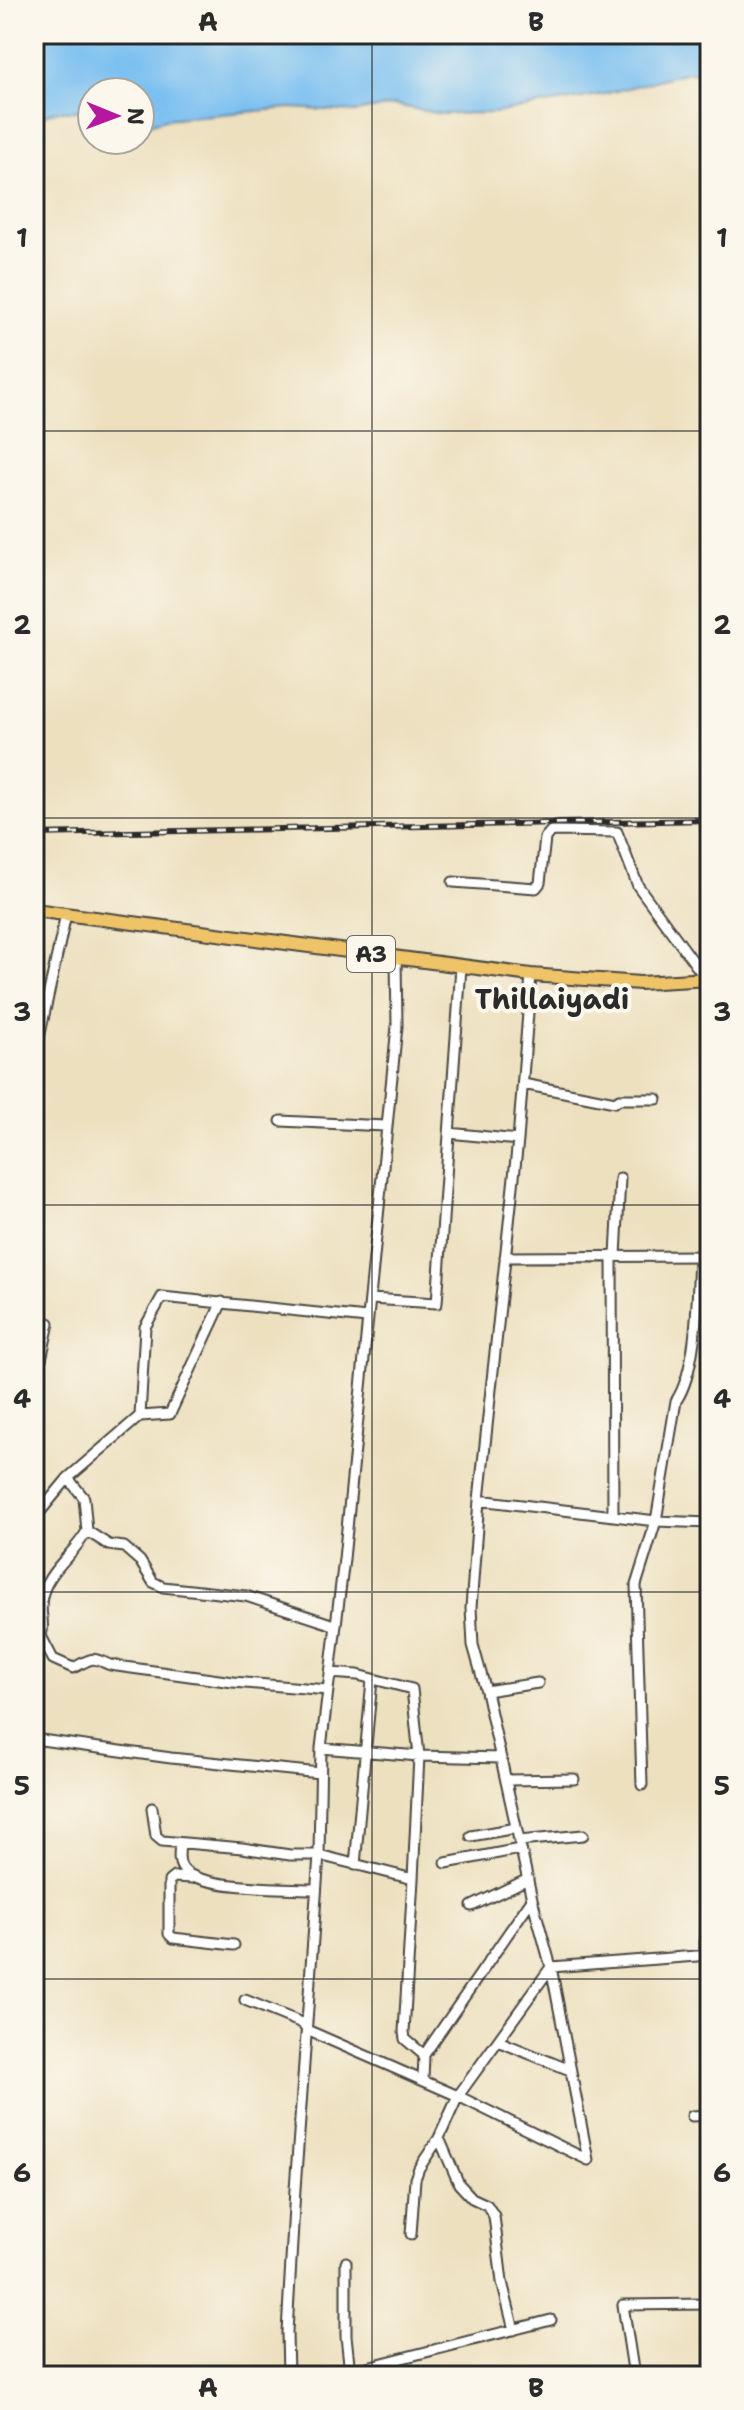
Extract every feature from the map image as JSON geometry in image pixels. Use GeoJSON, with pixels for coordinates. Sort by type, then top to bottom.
{"type":"FeatureCollection","features":[{"type":"Feature","properties":{"kind":"highway","name":"A3"},"geometry":{"type":"LineString","coordinates":[[34,910],[531,975],[640,983],[708,979]]}},
{"type":"Feature","properties":{"kind":"street"},"geometry":{"type":"LineString","coordinates":[[453,882],[536,888],[540,883],[545,838],[551,831],[617,832],[638,886],[708,979]]}},
{"type":"Feature","properties":{"kind":"street"},"geometry":{"type":"LineString","coordinates":[[34,1061],[66,914]]}},
{"type":"Feature","properties":{"kind":"street"},"geometry":{"type":"LineString","coordinates":[[288,2376],[287,2332],[295,2189],[319,1855],[321,1748],[344,1559],[397,1026],[396,958]]}},
{"type":"Feature","properties":{"kind":"street"},"geometry":{"type":"LineString","coordinates":[[370,1299],[437,1303],[461,967]]}},
{"type":"Feature","properties":{"kind":"street"},"geometry":{"type":"LineString","coordinates":[[245,2000],[302,2023],[307,2030],[458,2096],[588,2160],[551,1967],[532,1899],[473,1645],[471,1608],[479,1500],[518,1140],[531,975]]}},
{"type":"Feature","properties":{"kind":"street"},"geometry":{"type":"LineString","coordinates":[[523,1084],[615,1102],[619,1099],[657,1099]]}},
{"type":"Feature","properties":{"kind":"street"},"geometry":{"type":"LineString","coordinates":[[281,1121],[385,1126]]}},
{"type":"Feature","properties":{"kind":"street"},"geometry":{"type":"LineString","coordinates":[[449,1133],[518,1140]]}},
{"type":"Feature","properties":{"kind":"street"},"geometry":{"type":"LineString","coordinates":[[613,1516],[614,1256],[620,1178]]}},
{"type":"Feature","properties":{"kind":"street"},"geometry":{"type":"LineString","coordinates":[[505,1257],[710,1256]]}},
{"type":"Feature","properties":{"kind":"street"},"geometry":{"type":"LineString","coordinates":[[642,1785],[636,1585],[656,1521],[676,1401],[686,1387],[699,1257]]}},
{"type":"Feature","properties":{"kind":"street"},"geometry":{"type":"LineString","coordinates":[[140,1416],[145,1327],[162,1297],[367,1318]]}},
{"type":"Feature","properties":{"kind":"street"},"geometry":{"type":"LineString","coordinates":[[34,1519],[68,1478],[140,1416],[164,1417],[170,1414],[222,1302]]}},
{"type":"Feature","properties":{"kind":"street"},"geometry":{"type":"LineString","coordinates":[[34,1379],[49,1323]]}},
{"type":"Feature","properties":{"kind":"street"},"geometry":{"type":"LineString","coordinates":[[68,1478],[84,1498],[87,1531],[49,1580],[43,1594],[42,1638],[53,1659],[73,1668],[92,1658],[110,1665],[233,1682],[328,1690]]}},
{"type":"Feature","properties":{"kind":"street"},"geometry":{"type":"LineString","coordinates":[[479,1500],[656,1521],[710,1523]]}},
{"type":"Feature","properties":{"kind":"street"},"geometry":{"type":"LineString","coordinates":[[87,1531],[109,1545],[124,1547],[140,1561],[153,1582],[163,1587],[246,1596],[334,1625]]}},
{"type":"Feature","properties":{"kind":"street"},"geometry":{"type":"LineString","coordinates":[[34,1647],[42,1638]]}},
{"type":"Feature","properties":{"kind":"street"},"geometry":{"type":"LineString","coordinates":[[330,1673],[358,1675],[412,1689],[419,1756],[404,2032],[405,2039],[424,2055]]}},
{"type":"Feature","properties":{"kind":"street"},"geometry":{"type":"LineString","coordinates":[[355,1865],[372,1680]]}},
{"type":"Feature","properties":{"kind":"street"},"geometry":{"type":"LineString","coordinates":[[486,1691],[538,1683]]}},
{"type":"Feature","properties":{"kind":"street"},"geometry":{"type":"LineString","coordinates":[[34,1739],[171,1758],[320,1773]]}},
{"type":"Feature","properties":{"kind":"street"},"geometry":{"type":"LineString","coordinates":[[321,1748],[419,1756],[501,1758]]}},
{"type":"Feature","properties":{"kind":"street"},"geometry":{"type":"LineString","coordinates":[[506,1780],[574,1779]]}},
{"type":"Feature","properties":{"kind":"street"},"geometry":{"type":"LineString","coordinates":[[152,1808],[156,1836],[162,1841],[290,1855],[319,1855],[413,1879]]}},
{"type":"Feature","properties":{"kind":"street"},"geometry":{"type":"LineString","coordinates":[[471,1836],[516,1828]]}},
{"type":"Feature","properties":{"kind":"street"},"geometry":{"type":"LineString","coordinates":[[446,1863],[520,1845],[583,1835]]}},
{"type":"Feature","properties":{"kind":"street"},"geometry":{"type":"LineString","coordinates":[[411,2234],[415,2179],[419,2168],[439,2138],[458,2096],[551,1967],[707,1955],[710,1838]]}},
{"type":"Feature","properties":{"kind":"street"},"geometry":{"type":"LineString","coordinates":[[180,1843],[179,1863],[185,1872],[200,1878]]}},
{"type":"Feature","properties":{"kind":"street"},"geometry":{"type":"LineString","coordinates":[[234,1945],[173,1938],[169,1934],[169,1881],[174,1877],[200,1878],[250,1887],[315,1889]]}},
{"type":"Feature","properties":{"kind":"street"},"geometry":{"type":"LineString","coordinates":[[472,1906],[528,1879]]}},
{"type":"Feature","properties":{"kind":"street"},"geometry":{"type":"LineString","coordinates":[[423,2080],[424,2055],[532,1899]]}},
{"type":"Feature","properties":{"kind":"street"},"geometry":{"type":"LineString","coordinates":[[498,2041],[570,2070]]}},
{"type":"Feature","properties":{"kind":"street"},"geometry":{"type":"LineString","coordinates":[[692,2116],[710,2115]]}},
{"type":"Feature","properties":{"kind":"street"},"geometry":{"type":"LineString","coordinates":[[439,2138],[459,2184],[472,2198],[487,2205],[494,2216],[502,2282],[514,2330]]}},
{"type":"Feature","properties":{"kind":"street"},"geometry":{"type":"LineString","coordinates":[[346,2262],[346,2373]]}},
{"type":"Feature","properties":{"kind":"street"},"geometry":{"type":"LineString","coordinates":[[634,2376],[623,2305],[710,2304]]}},
{"type":"Feature","properties":{"kind":"street"},"geometry":{"type":"LineString","coordinates":[[332,2376],[551,2320]]}},
{"type":"Feature","properties":{"kind":"street"},"geometry":{"type":"LineString","coordinates":[[396,2360],[399,2376]]}},
{"type":"Feature","properties":{"kind":"water"},"geometry":{"type":"Polygon","coordinates":[[[34,34],[710,34],[710,74],[688,72],[605,94],[494,113],[440,114],[395,105],[355,112],[291,108],[156,122],[156,76],[76,76],[76,111],[56,111],[34,119],[34,34]]]}},
{"type":"Feature","properties":{"kind":"railway"},"geometry":{"type":"LineString","coordinates":[[34,834],[710,820]]}},
{"type":"Feature","properties":{"kind":"district","name":"Thillaiyadi"},"geometry":{"type":"Point","coordinates":[552,999]}}]}
